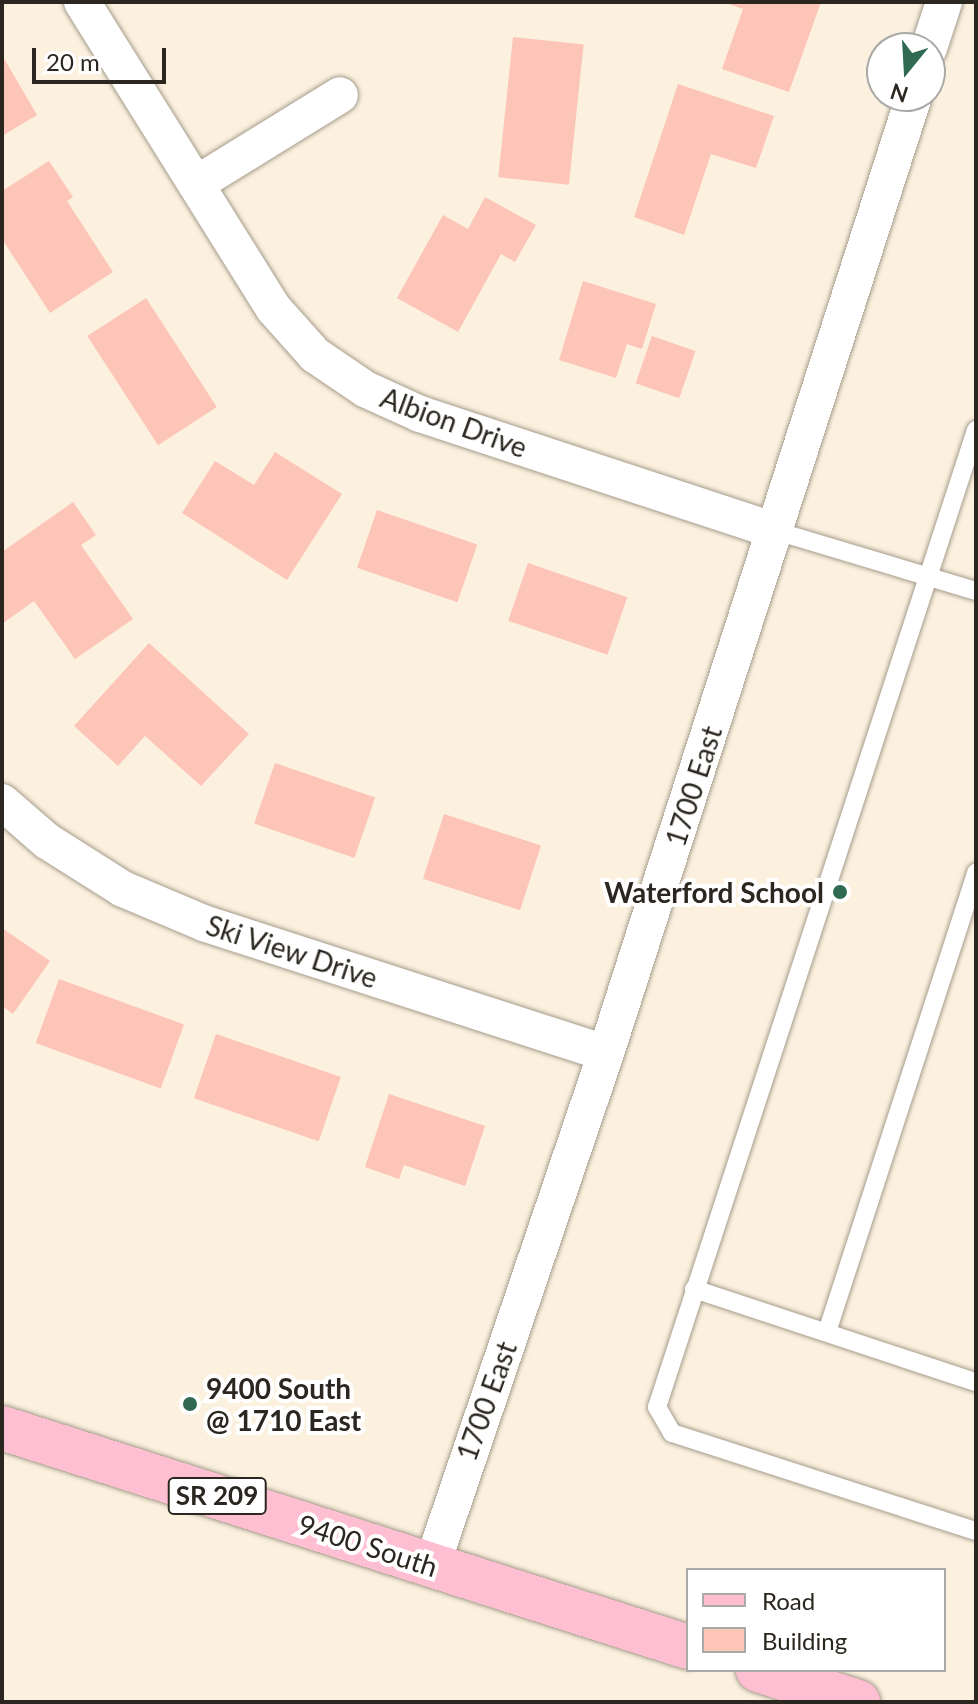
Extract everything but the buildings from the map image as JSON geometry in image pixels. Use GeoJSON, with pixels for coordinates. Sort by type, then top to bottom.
{"type":"FeatureCollection","features":[{"type":"Feature","properties":{"kind":"main road","name":"9400 South"},"geometry":{"type":"LineString","coordinates":[[2,1428],[686,1646]]}},
{"type":"Feature","properties":{"kind":"main road"},"geometry":{"type":"LineString","coordinates":[[764,1672],[858,1702]]}},
{"type":"Feature","properties":{"kind":"street","name":"Albion Drive"},"geometry":{"type":"LineString","coordinates":[[82,2],[274,309],[315,355],[365,389],[420,414],[776,531]]}},
{"type":"Feature","properties":{"kind":"street"},"geometry":{"type":"LineString","coordinates":[[934,32],[944,2]]}},
{"type":"Feature","properties":{"kind":"street"},"geometry":{"type":"LineString","coordinates":[[196,184],[340,95]]}},
{"type":"Feature","properties":{"kind":"street","name":"1700 East"},"geometry":{"type":"LineString","coordinates":[[432,1565],[606,1053],[909,112]]}},
{"type":"Feature","properties":{"kind":"street","name":"Ski View Drive"},"geometry":{"type":"LineString","coordinates":[[2,802],[47,841],[123,889],[206,924],[606,1053]]}},
{"type":"Feature","properties":{"kind":"lane"},"geometry":{"type":"LineString","coordinates":[[976,430],[657,1407],[672,1433],[976,1531]]}},
{"type":"Feature","properties":{"kind":"lane"},"geometry":{"type":"LineString","coordinates":[[776,531],[976,591]]}},
{"type":"Feature","properties":{"kind":"lane"},"geometry":{"type":"LineString","coordinates":[[827,1332],[976,873]]}},
{"type":"Feature","properties":{"kind":"lane"},"geometry":{"type":"LineString","coordinates":[[694,1289],[976,1382]]}},
{"type":"Feature","properties":{"kind":"place","name":"Waterford School"},"geometry":{"type":"Point","coordinates":[840,892]}},
{"type":"Feature","properties":{"kind":"place","name":"9400 South @ 1710 East"},"geometry":{"type":"Point","coordinates":[190,1404]}}]}
